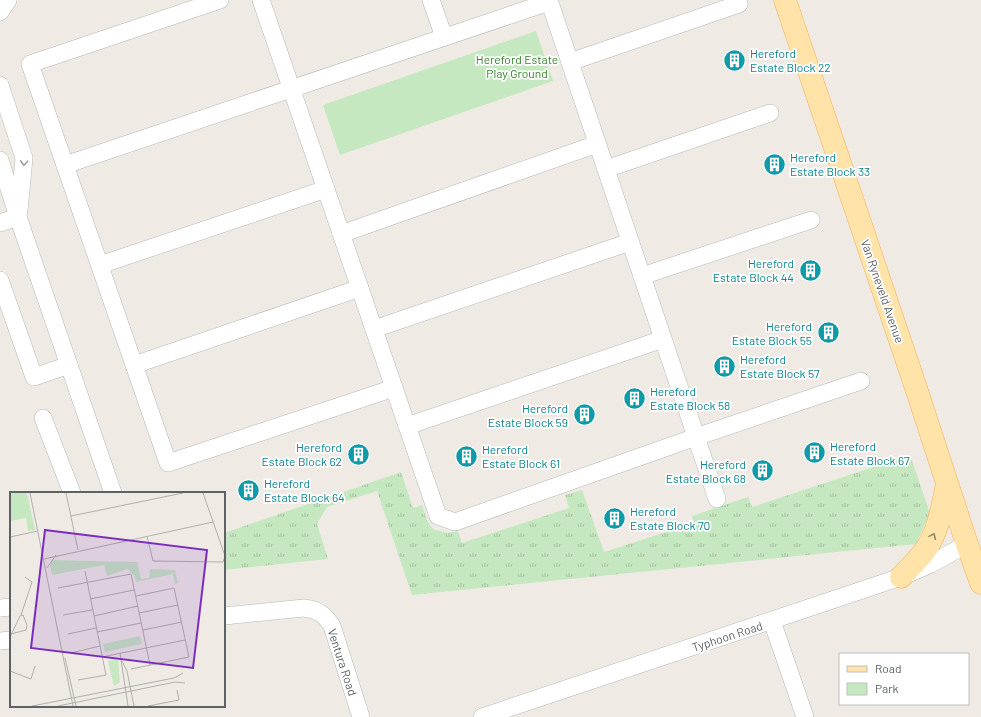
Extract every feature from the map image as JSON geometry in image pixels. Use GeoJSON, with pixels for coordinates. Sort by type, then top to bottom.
{"type":"FeatureCollection","features":[{"type":"Feature","properties":{"kind":"main road","name":"Van Ryneveld Avenue"},"geometry":{"type":"LineString","coordinates":[[785,0],[981,583]]}},
{"type":"Feature","properties":{"kind":"main road"},"geometry":{"type":"LineString","coordinates":[[901,577],[920,558],[935,532],[941,513],[947,483]]}},
{"type":"Feature","properties":{"kind":"street"},"geometry":{"type":"LineString","coordinates":[[0,12],[8,0]]}},
{"type":"Feature","properties":{"kind":"street"},"geometry":{"type":"LineString","coordinates":[[220,0],[30,64],[168,463],[394,388]]}},
{"type":"Feature","properties":{"kind":"street"},"geometry":{"type":"LineString","coordinates":[[261,0],[438,516],[455,522],[696,437],[861,381]]}},
{"type":"Feature","properties":{"kind":"street"},"geometry":{"type":"LineString","coordinates":[[431,0],[444,37]]}},
{"type":"Feature","properties":{"kind":"street"},"geometry":{"type":"LineString","coordinates":[[65,165],[549,1],[717,499]]}},
{"type":"Feature","properties":{"kind":"street"},"geometry":{"type":"LineString","coordinates":[[570,62],[739,4]]}},
{"type":"Feature","properties":{"kind":"street"},"geometry":{"type":"LineString","coordinates":[[0,85],[24,158],[18,217]]}},
{"type":"Feature","properties":{"kind":"street"},"geometry":{"type":"LineString","coordinates":[[606,169],[770,113]]}},
{"type":"Feature","properties":{"kind":"street"},"geometry":{"type":"LineString","coordinates":[[341,234],[597,144]]}},
{"type":"Feature","properties":{"kind":"street"},"geometry":{"type":"LineString","coordinates":[[0,160],[18,217],[113,492]]}},
{"type":"Feature","properties":{"kind":"street"},"geometry":{"type":"LineString","coordinates":[[100,265],[326,189]]}},
{"type":"Feature","properties":{"kind":"street"},"geometry":{"type":"LineString","coordinates":[[0,223],[18,217]]}},
{"type":"Feature","properties":{"kind":"street"},"geometry":{"type":"LineString","coordinates":[[642,276],[811,220]]}},
{"type":"Feature","properties":{"kind":"street"},"geometry":{"type":"LineString","coordinates":[[374,329],[630,242]]}},
{"type":"Feature","properties":{"kind":"street"},"geometry":{"type":"LineString","coordinates":[[0,280],[34,377],[69,365]]}},
{"type":"Feature","properties":{"kind":"street"},"geometry":{"type":"LineString","coordinates":[[134,365],[360,288]]}},
{"type":"Feature","properties":{"kind":"street"},"geometry":{"type":"LineString","coordinates":[[407,426],[663,339]]}},
{"type":"Feature","properties":{"kind":"street"},"geometry":{"type":"LineString","coordinates":[[43,418],[72,492]]}},
{"type":"Feature","properties":{"kind":"street","name":"Typhoon Road"},"geometry":{"type":"LineString","coordinates":[[482,717],[901,577],[931,564],[967,544]]}},
{"type":"Feature","properties":{"kind":"street"},"geometry":{"type":"LineString","coordinates":[[0,608],[10,607]]}},
{"type":"Feature","properties":{"kind":"street","name":"Ventura Road"},"geometry":{"type":"LineString","coordinates":[[225,616],[304,608],[313,609],[326,616],[332,626],[361,717]]}},
{"type":"Feature","properties":{"kind":"street"},"geometry":{"type":"LineString","coordinates":[[772,621],[805,717]]}},
{"type":"Feature","properties":{"kind":"street"},"geometry":{"type":"LineString","coordinates":[[0,641],[10,640]]}},
{"type":"Feature","properties":{"kind":"green space","name":"Hereford Estate Play Ground"},"geometry":{"type":"Polygon","coordinates":[[[536,31],[553,81],[340,155],[323,105],[536,31]]]}},
{"type":"Feature","properties":{"kind":"green space"},"geometry":{"type":"Polygon","coordinates":[[[910,455],[930,513],[916,544],[412,595],[377,491],[327,507],[317,524],[328,559],[225,570],[225,533],[401,472],[413,508],[422,505],[431,527],[435,530],[448,533],[458,531],[462,543],[569,508],[565,495],[582,490],[604,552],[694,523],[692,516],[748,497],[752,507],[910,455]]]}},
{"type":"Feature","properties":{"kind":"place","name":"Hereford Estate Block 22"},"geometry":{"type":"Point","coordinates":[734,60]}},
{"type":"Feature","properties":{"kind":"place","name":"Hereford Estate Block 33"},"geometry":{"type":"Point","coordinates":[774,164]}},
{"type":"Feature","properties":{"kind":"place","name":"Hereford Estate Block 44"},"geometry":{"type":"Point","coordinates":[810,270]}},
{"type":"Feature","properties":{"kind":"place","name":"Hereford Estate Block 55"},"geometry":{"type":"Point","coordinates":[828,333]}},
{"type":"Feature","properties":{"kind":"place","name":"Hereford Estate Block 57"},"geometry":{"type":"Point","coordinates":[724,366]}},
{"type":"Feature","properties":{"kind":"place","name":"Hereford Estate Block 58"},"geometry":{"type":"Point","coordinates":[634,398]}},
{"type":"Feature","properties":{"kind":"place","name":"Hereford Estate Block 59"},"geometry":{"type":"Point","coordinates":[584,415]}},
{"type":"Feature","properties":{"kind":"place","name":"Hereford Estate Block 67"},"geometry":{"type":"Point","coordinates":[814,453]}},
{"type":"Feature","properties":{"kind":"place","name":"Hereford Estate Block 62"},"geometry":{"type":"Point","coordinates":[358,454]}},
{"type":"Feature","properties":{"kind":"place","name":"Hereford Estate Block 61"},"geometry":{"type":"Point","coordinates":[466,456]}},
{"type":"Feature","properties":{"kind":"place","name":"Hereford Estate Block 68"},"geometry":{"type":"Point","coordinates":[762,471]}},
{"type":"Feature","properties":{"kind":"place","name":"Hereford Estate Block 64"},"geometry":{"type":"Point","coordinates":[248,490]}},
{"type":"Feature","properties":{"kind":"place","name":"Hereford Estate Block 70"},"geometry":{"type":"Point","coordinates":[615,518]}}]}
